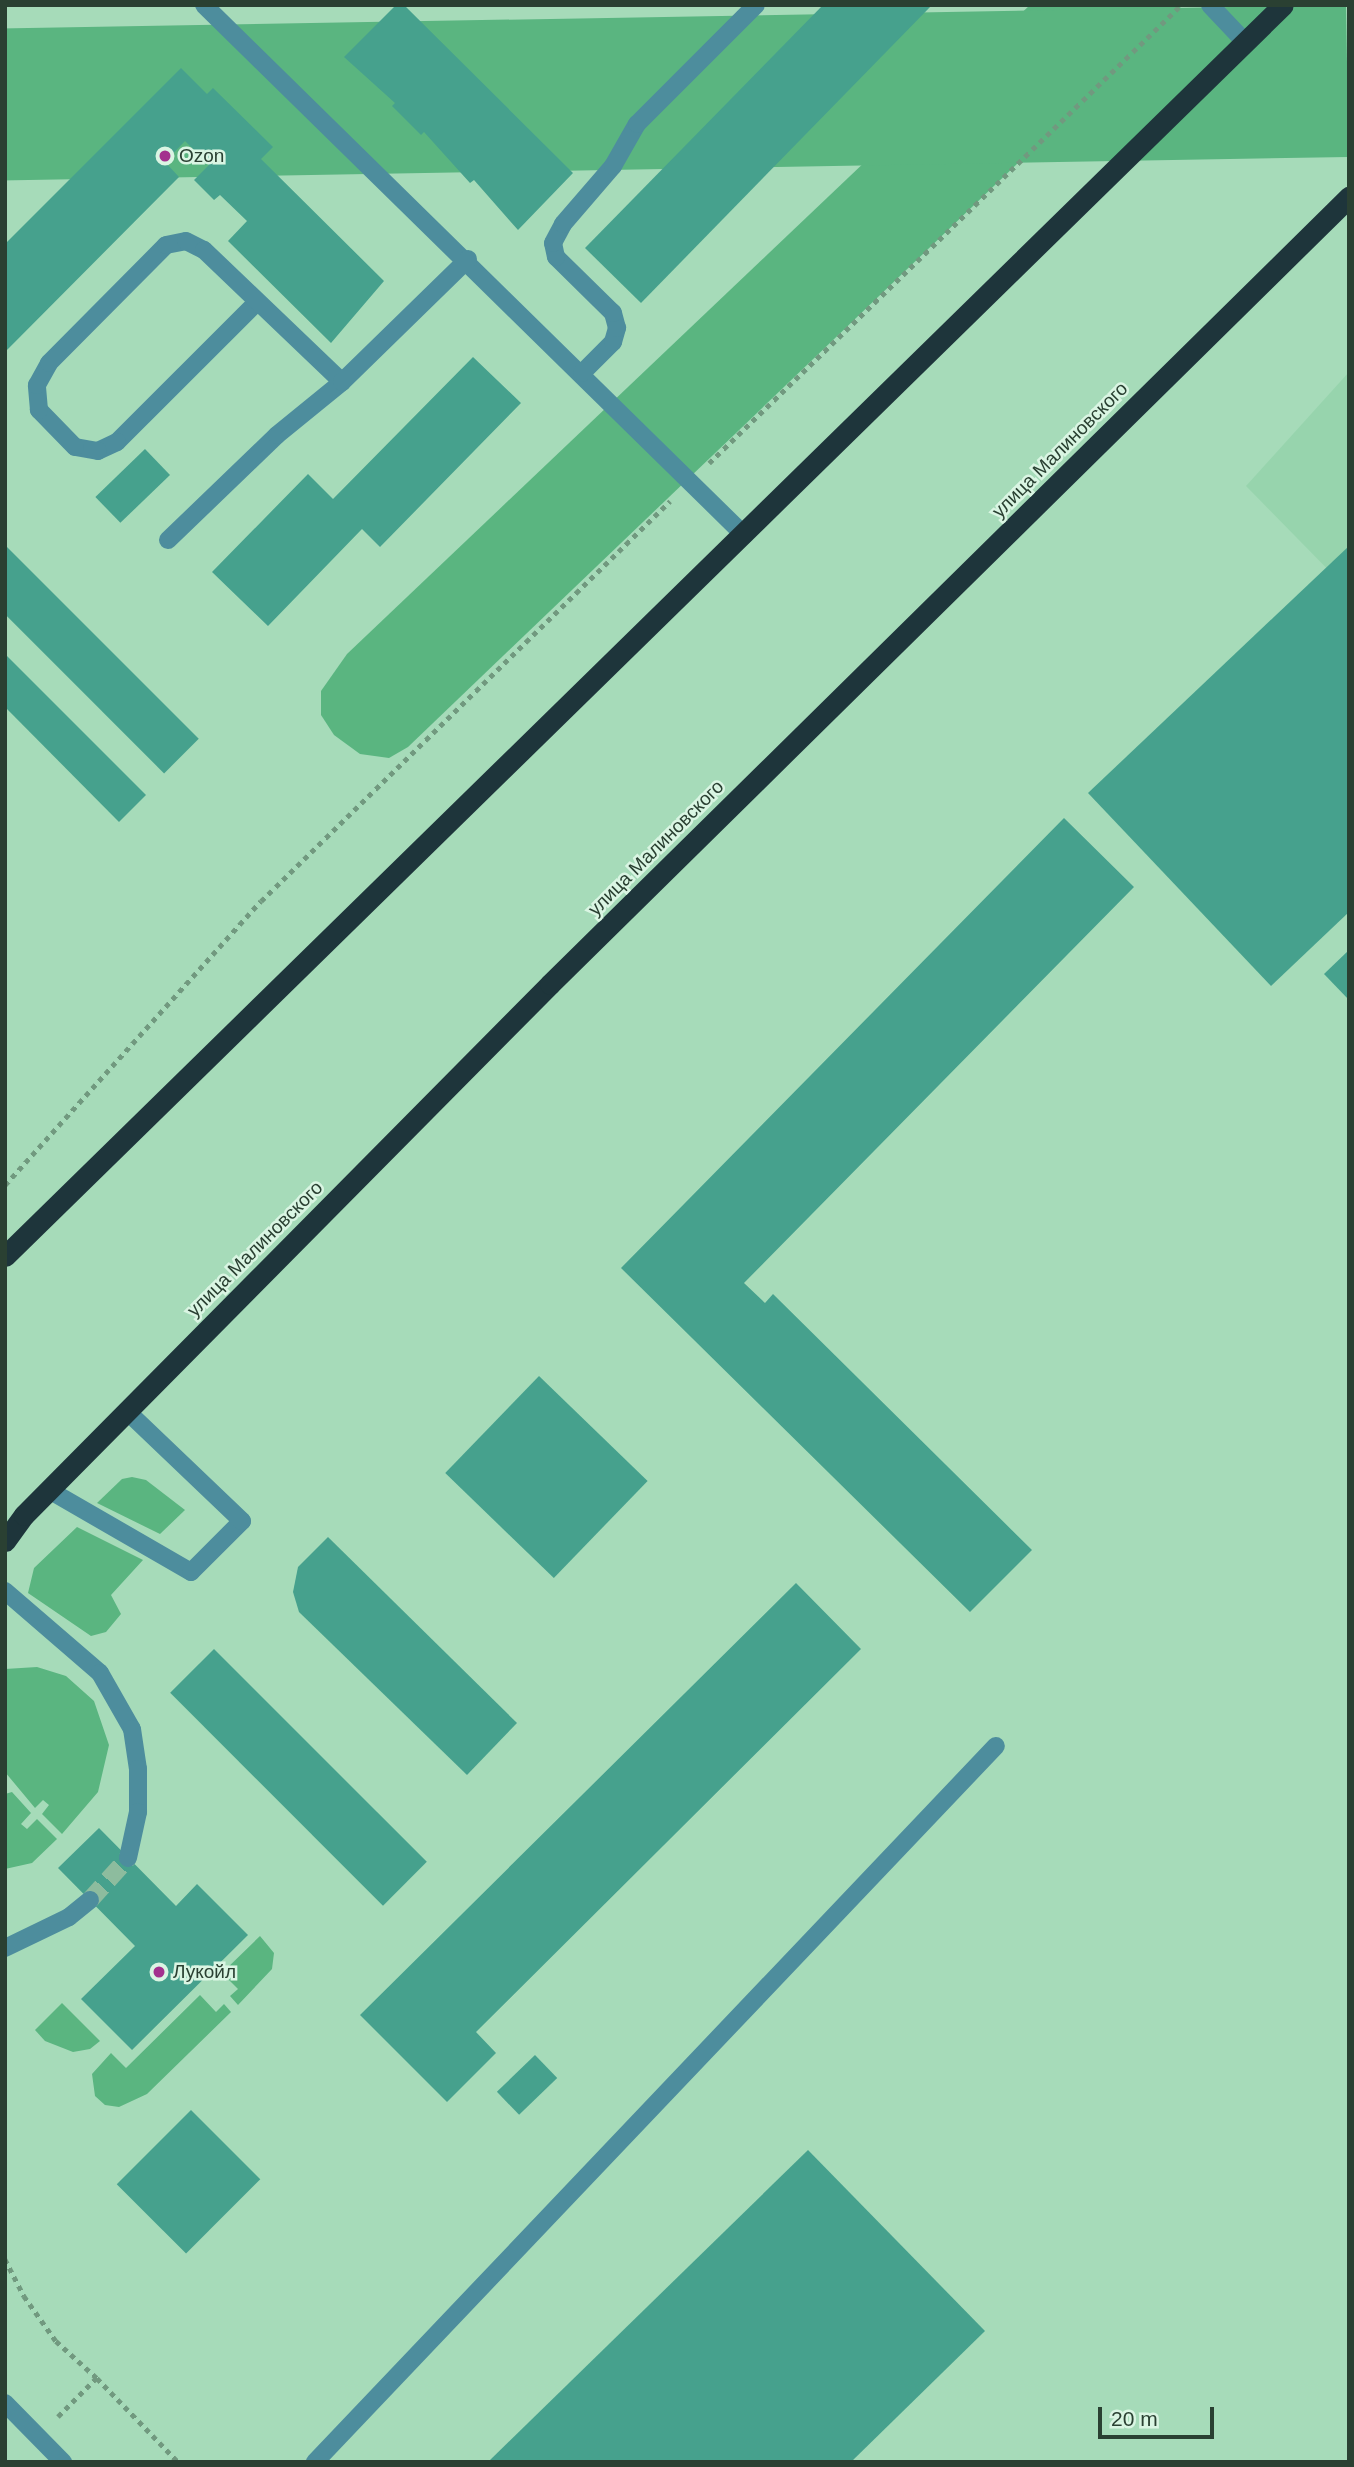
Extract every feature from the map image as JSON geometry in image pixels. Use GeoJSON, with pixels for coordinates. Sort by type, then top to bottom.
{"type":"FeatureCollection","features":[{"type":"Feature","properties":{"kind":"highway"},"geometry":{"type":"LineString","coordinates":[[5,1256],[1283,5]]}},
{"type":"Feature","properties":{"kind":"highway","name":"улица Малиновского"},"geometry":{"type":"LineString","coordinates":[[5,1541],[49,1490],[550,984],[1349,197]]}},
{"type":"Feature","properties":{"kind":"street"},"geometry":{"type":"LineString","coordinates":[[204,5],[468,259],[744,535]]}},
{"type":"Feature","properties":{"kind":"street"},"geometry":{"type":"LineString","coordinates":[[582,373],[613,342],[617,328],[613,313],[556,257],[553,243],[563,224],[613,166],[637,124],[756,5]]}},
{"type":"Feature","properties":{"kind":"street"},"geometry":{"type":"LineString","coordinates":[[1210,5],[1245,42]]}},
{"type":"Feature","properties":{"kind":"street"},"geometry":{"type":"LineString","coordinates":[[257,302],[117,442],[98,451],[75,447],[39,410],[37,386],[49,363],[166,245],[186,241],[204,250],[342,383]]}},
{"type":"Feature","properties":{"kind":"street"},"geometry":{"type":"LineString","coordinates":[[168,540],[277,435],[342,383],[468,259]]}},
{"type":"Feature","properties":{"kind":"street"},"geometry":{"type":"LineString","coordinates":[[49,1490],[191,1572],[242,1521],[128,1410]]}},
{"type":"Feature","properties":{"kind":"street"},"geometry":{"type":"LineString","coordinates":[[5,1591],[100,1673],[132,1729],[138,1769],[138,1812],[128,1858]]}},
{"type":"Feature","properties":{"kind":"street"},"geometry":{"type":"LineString","coordinates":[[315,2462],[996,1745]]}},
{"type":"Feature","properties":{"kind":"street"},"geometry":{"type":"LineString","coordinates":[[5,1948],[69,1917],[90,1900]]}},
{"type":"Feature","properties":{"kind":"street"},"geometry":{"type":"LineString","coordinates":[[5,2403],[63,2462]]}},
{"type":"Feature","properties":{"kind":"path"},"geometry":{"type":"LineString","coordinates":[[5,1185],[261,901],[1181,5]]}},
{"type":"Feature","properties":{"kind":"path"},"geometry":{"type":"LineString","coordinates":[[5,2259],[23,2296],[56,2341],[97,2378],[178,2462]]}},
{"type":"Feature","properties":{"kind":"path"},"geometry":{"type":"LineString","coordinates":[[37,2437],[97,2378]]}},
{"type":"Feature","properties":{"kind":"shaded area"},"geometry":{"type":"Polygon","coordinates":[[[1030,5],[1183,5],[408,747],[389,758],[360,754],[334,735],[321,715],[321,691],[347,654],[1030,5]]]}},
{"type":"Feature","properties":{"kind":"shaded area"},"geometry":{"type":"Polygon","coordinates":[[[1346,5],[1349,157],[5,180],[5,28],[1346,5]]]}},
{"type":"Feature","properties":{"kind":"shaded area"},"geometry":{"type":"Polygon","coordinates":[[[1349,372],[1349,591],[1246,486],[1349,372]]]}},
{"type":"Feature","properties":{"kind":"shaded area"},"geometry":{"type":"Polygon","coordinates":[[[132,1477],[146,1480],[185,1510],[160,1534],[97,1503],[122,1479],[132,1477]]]}},
{"type":"Feature","properties":{"kind":"shaded area"},"geometry":{"type":"Polygon","coordinates":[[[77,1527],[143,1560],[111,1595],[121,1614],[106,1632],[91,1636],[28,1593],[34,1568],[77,1527]]]}},
{"type":"Feature","properties":{"kind":"shaded area"},"geometry":{"type":"Polygon","coordinates":[[[37,1667],[66,1676],[94,1701],[109,1745],[98,1792],[62,1834],[42,1814],[49,1805],[43,1800],[35,1808],[5,1772],[5,1669],[37,1667]]]}},
{"type":"Feature","properties":{"kind":"shaded area"},"geometry":{"type":"Polygon","coordinates":[[[12,1792],[31,1813],[21,1824],[27,1829],[37,1819],[57,1839],[32,1863],[5,1869],[5,1794],[12,1792]]]}},
{"type":"Feature","properties":{"kind":"shaded area"},"geometry":{"type":"Polygon","coordinates":[[[260,1936],[274,1953],[272,1969],[238,2005],[230,1996],[238,1989],[222,1973],[260,1936]]]}},
{"type":"Feature","properties":{"kind":"shaded area"},"geometry":{"type":"Polygon","coordinates":[[[200,1995],[216,2012],[224,2004],[231,2012],[147,2094],[119,2107],[105,2105],[95,2096],[92,2074],[111,2053],[126,2068],[200,1995]]]}},
{"type":"Feature","properties":{"kind":"shaded area"},"geometry":{"type":"Polygon","coordinates":[[[62,2003],[100,2041],[90,2049],[73,2052],[45,2041],[35,2030],[62,2003]]]}},
{"type":"Feature","properties":{"kind":"building"},"geometry":{"type":"Polygon","coordinates":[[[396,5],[404,5],[573,173],[518,230],[474,180],[470,183],[424,132],[421,135],[392,106],[395,103],[344,57],[396,5]]]}},
{"type":"Feature","properties":{"kind":"building"},"geometry":{"type":"Polygon","coordinates":[[[823,5],[932,5],[641,303],[585,248],[823,5]]]}},
{"type":"Feature","properties":{"kind":"building"},"geometry":{"type":"Polygon","coordinates":[[[181,68],[207,94],[213,88],[273,147],[261,159],[384,281],[331,343],[228,241],[247,221],[220,195],[214,200],[194,180],[209,165],[185,141],[165,162],[179,177],[5,352],[5,244],[181,68]]]}},
{"type":"Feature","properties":{"kind":"building"},"geometry":{"type":"Polygon","coordinates":[[[473,357],[521,403],[380,547],[362,529],[268,626],[212,572],[308,474],[333,499],[473,357]]]}},
{"type":"Feature","properties":{"kind":"building"},"geometry":{"type":"Polygon","coordinates":[[[145,449],[170,475],[120,523],[95,497],[145,449]]]}},
{"type":"Feature","properties":{"kind":"building"},"geometry":{"type":"Polygon","coordinates":[[[5,545],[199,739],[164,773],[5,614],[5,545]]]}},
{"type":"Feature","properties":{"kind":"building"},"geometry":{"type":"Polygon","coordinates":[[[1349,546],[1349,912],[1271,986],[1088,793],[1349,546]]]}},
{"type":"Feature","properties":{"kind":"building"},"geometry":{"type":"Polygon","coordinates":[[[5,654],[146,795],[119,822],[5,707],[5,654]]]}},
{"type":"Feature","properties":{"kind":"building"},"geometry":{"type":"Polygon","coordinates":[[[1064,818],[1134,887],[744,1283],[765,1303],[773,1294],[1032,1550],[970,1612],[621,1268],[1064,818]]]}},
{"type":"Feature","properties":{"kind":"building"},"geometry":{"type":"Polygon","coordinates":[[[1349,950],[1349,1000],[1324,974],[1349,950]]]}},
{"type":"Feature","properties":{"kind":"building"},"geometry":{"type":"Polygon","coordinates":[[[539,1376],[648,1481],[554,1578],[445,1473],[539,1376]]]}},
{"type":"Feature","properties":{"kind":"building"},"geometry":{"type":"Polygon","coordinates":[[[328,1537],[517,1723],[467,1775],[299,1612],[293,1592],[298,1567],[328,1537]]]}},
{"type":"Feature","properties":{"kind":"building"},"geometry":{"type":"Polygon","coordinates":[[[796,1583],[861,1649],[476,2032],[496,2053],[447,2102],[360,2015],[796,1583]]]}},
{"type":"Feature","properties":{"kind":"building"},"geometry":{"type":"Polygon","coordinates":[[[214,1649],[427,1862],[383,1906],[170,1693],[214,1649]]]}},
{"type":"Feature","properties":{"kind":"building","name":"Лукойл"},"geometry":{"type":"Polygon","coordinates":[[[99,1828],[176,1906],[197,1884],[248,1935],[132,2050],[81,1999],[135,1946],[58,1868],[99,1828]]]}},
{"type":"Feature","properties":{"kind":"building"},"geometry":{"type":"Polygon","coordinates":[[[535,2055],[557,2078],[519,2115],[497,2092],[535,2055]]]}},
{"type":"Feature","properties":{"kind":"building"},"geometry":{"type":"Polygon","coordinates":[[[191,2110],[260,2179],[186,2254],[117,2184],[191,2110]]]}},
{"type":"Feature","properties":{"kind":"building"},"geometry":{"type":"Polygon","coordinates":[[[808,2150],[985,2331],[851,2462],[488,2462],[808,2150]]]}},
{"type":"Feature","properties":{"kind":"tunnel"},"geometry":{"type":"LineString","coordinates":[[90,1900],[128,1858]]}},
{"type":"Feature","properties":{"kind":"place","name":"Ozon"},"geometry":{"type":"Point","coordinates":[165,156]}},
{"type":"Feature","properties":{"kind":"place","name":"Лукойл"},"geometry":{"type":"Point","coordinates":[159,1972]}}]}
